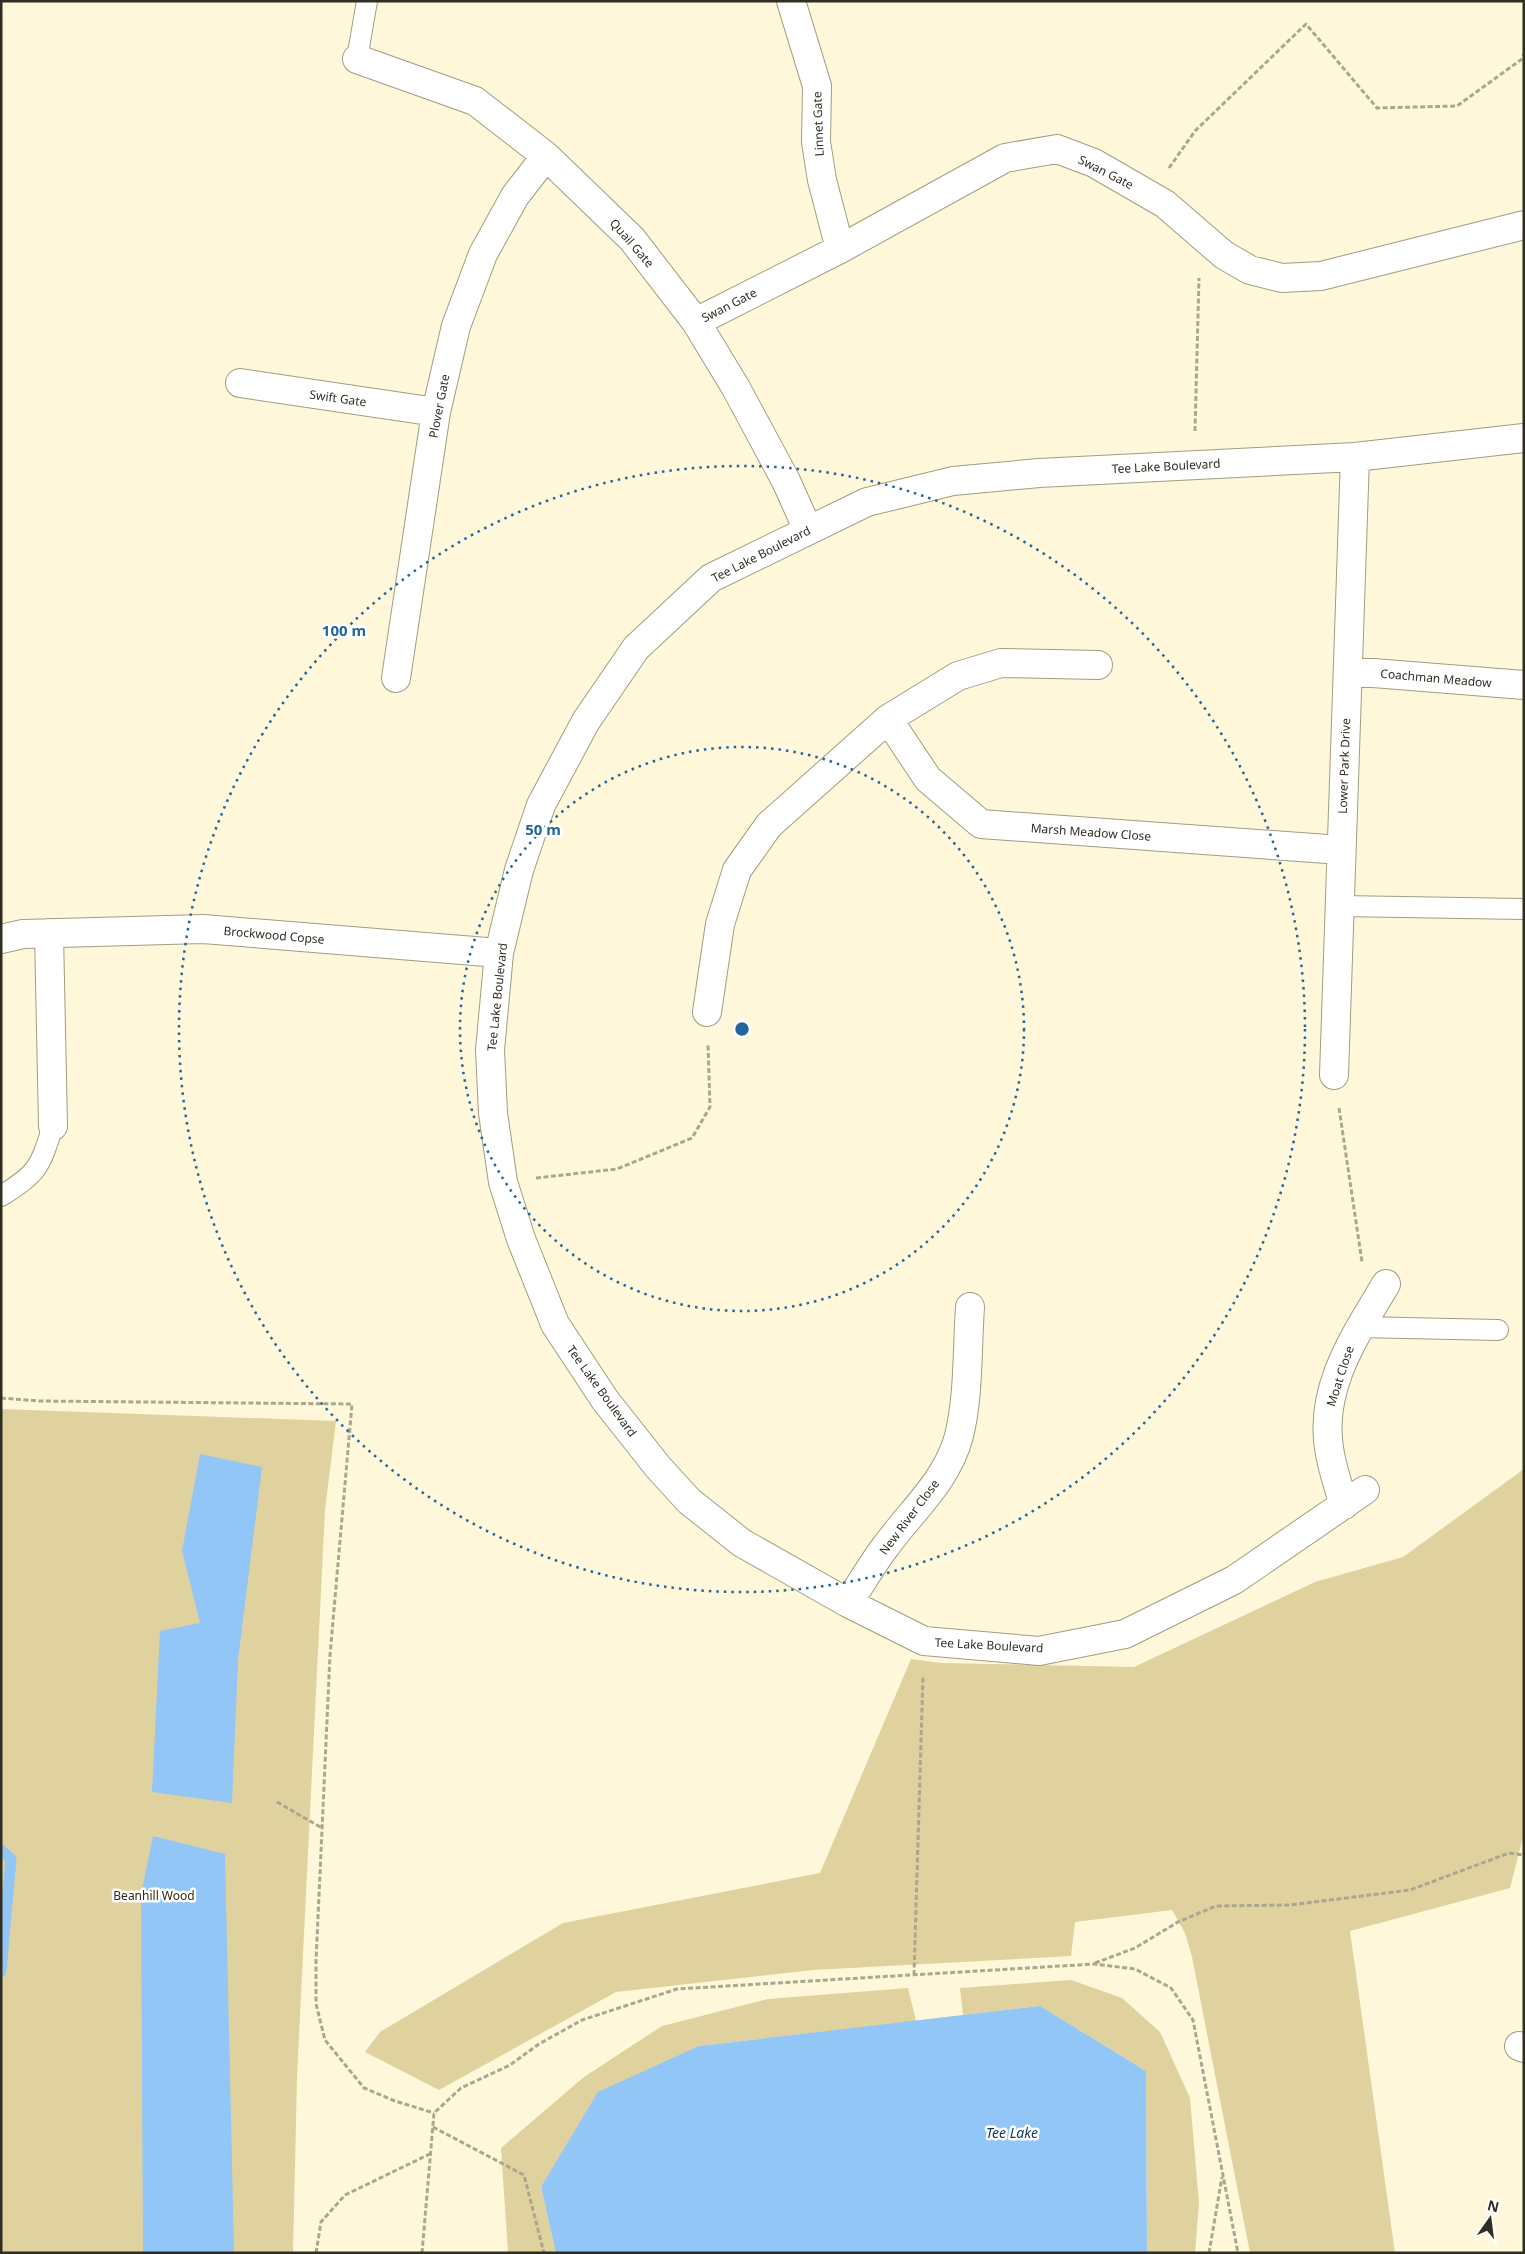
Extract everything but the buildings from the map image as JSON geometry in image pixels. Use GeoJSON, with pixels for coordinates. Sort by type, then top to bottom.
{"type":"FeatureCollection","features":[{"type":"Feature","properties":{"kind":"street","name":"Linnet Gate"},"geometry":{"type":"LineString","coordinates":[[791,1],[817,86],[816,142],[822,180],[840,249]]}},
{"type":"Feature","properties":{"kind":"street","name":"Quail Gate"},"geometry":{"type":"LineString","coordinates":[[357,59],[475,101],[546,156],[632,239],[696,322],[736,388],[777,464],[808,530]]}},
{"type":"Feature","properties":{"kind":"street","name":"Swan Gate"},"geometry":{"type":"LineString","coordinates":[[696,322],[840,249],[1005,158],[1057,149],[1094,163],[1165,204],[1224,255],[1250,270],[1282,278],[1321,276],[1524,225]]}},
{"type":"Feature","properties":{"kind":"street","name":"Plover Gate"},"geometry":{"type":"LineString","coordinates":[[396,678],[436,412],[456,326],[483,254],[515,196],[546,156]]}},
{"type":"Feature","properties":{"kind":"street","name":"Swift Gate"},"geometry":{"type":"LineString","coordinates":[[240,384],[436,412]]}},
{"type":"Feature","properties":{"kind":"street","name":"Tee Lake Boulevard"},"geometry":{"type":"LineString","coordinates":[[1355,1497],[1234,1580],[1125,1634],[1039,1651],[924,1641],[848,1603],[742,1543],[689,1501],[658,1467],[605,1400],[555,1324],[521,1239],[503,1182],[493,1113],[490,1050],[499,953],[519,870],[541,805],[586,721],[636,648],[711,578],[867,502],[954,481],[1039,473],[1356,457],[1524,438]]}},
{"type":"Feature","properties":{"kind":"street","name":"Lower Park Drive"},"geometry":{"type":"LineString","coordinates":[[1334,1075],[1356,457]]}},
{"type":"Feature","properties":{"kind":"street"},"geometry":{"type":"LineString","coordinates":[[707,1012],[720,924],[737,870],[769,826],[888,720],[958,676],[1001,663],[1098,665]]}},
{"type":"Feature","properties":{"kind":"street","name":"Coachman Meadow"},"geometry":{"type":"LineString","coordinates":[[1348,671],[1524,685]]}},
{"type":"Feature","properties":{"kind":"street","name":"Marsh Meadow Close"},"geometry":{"type":"LineString","coordinates":[[888,720],[928,779],[981,824],[1341,850]]}},
{"type":"Feature","properties":{"kind":"street","name":"Brockwood Copse"},"geometry":{"type":"LineString","coordinates":[[1,939],[23,934],[203,929],[499,953]]}},
{"type":"Feature","properties":{"kind":"street"},"geometry":{"type":"LineString","coordinates":[[49,933],[53,1126]]}},
{"type":"Feature","properties":{"kind":"street","name":"Moat Close"},"geometry":{"type":"LineString","coordinates":[[1355,1497],[1329,1452],[1328,1405],[1346,1351],[1386,1284]]}},
{"type":"Feature","properties":{"kind":"street","name":"New River Close"},"geometry":{"type":"LineString","coordinates":[[848,1603],[886,1545],[932,1490],[952,1454],[958,1437],[964,1408],[970,1307]]}},
{"type":"Feature","properties":{"kind":"lane"},"geometry":{"type":"LineString","coordinates":[[357,59],[367,1]]}},
{"type":"Feature","properties":{"kind":"lane"},"geometry":{"type":"LineString","coordinates":[[1340,906],[1524,909]]}},
{"type":"Feature","properties":{"kind":"lane"},"geometry":{"type":"LineString","coordinates":[[1,1196],[27,1181],[40,1166],[53,1126]]}},
{"type":"Feature","properties":{"kind":"lane"},"geometry":{"type":"LineString","coordinates":[[1360,1327],[1498,1330]]}},
{"type":"Feature","properties":{"kind":"path"},"geometry":{"type":"LineString","coordinates":[[1150,195],[1195,131],[1306,24],[1377,108],[1457,106],[1522,59],[1524,54]]}},
{"type":"Feature","properties":{"kind":"path"},"geometry":{"type":"LineString","coordinates":[[1194,465],[1200,235]]}},
{"type":"Feature","properties":{"kind":"path"},"geometry":{"type":"LineString","coordinates":[[503,1182],[616,1169],[692,1138],[710,1107],[707,1012]]}},
{"type":"Feature","properties":{"kind":"path"},"geometry":{"type":"LineString","coordinates":[[1334,1075],[1363,1267],[1386,1284]]}},
{"type":"Feature","properties":{"kind":"path"},"geometry":{"type":"LineString","coordinates":[[1,1398],[39,1401],[352,1404],[330,1655],[316,1961],[316,2004],[325,2040],[364,2088],[395,2101],[434,2113]]}},
{"type":"Feature","properties":{"kind":"path"},"geometry":{"type":"LineString","coordinates":[[914,1975],[924,1641]]}},
{"type":"Feature","properties":{"kind":"path"},"geometry":{"type":"LineString","coordinates":[[277,1802],[322,1828]]}},
{"type":"Feature","properties":{"kind":"path"},"geometry":{"type":"LineString","coordinates":[[1094,1964],[1135,1948],[1178,1922],[1216,1906],[1290,1904],[1410,1890],[1509,1853],[1524,1855]]}},
{"type":"Feature","properties":{"kind":"path"},"geometry":{"type":"LineString","coordinates":[[422,2253],[434,2113],[461,2088],[510,2064],[539,2044],[582,2020],[677,1989],[1094,1964],[1134,1969],[1171,1988],[1193,2020],[1238,2253]]}},
{"type":"Feature","properties":{"kind":"path"},"geometry":{"type":"LineString","coordinates":[[433,2127],[524,2176],[544,2253]]}},
{"type":"Feature","properties":{"kind":"path"},"geometry":{"type":"LineString","coordinates":[[316,2253],[321,2222],[345,2195],[432,2152]]}},
{"type":"Feature","properties":{"kind":"path"},"geometry":{"type":"LineString","coordinates":[[1209,2253],[1223,2175]]}},
{"type":"Feature","properties":{"kind":"green space","name":"Beanhill Wood"},"geometry":{"type":"Polygon","coordinates":[[[1,1409],[336,1421],[325,1510],[297,2076],[293,2253],[1,2253],[1,1409]]]}},
{"type":"Feature","properties":{"kind":"green space"},"geometry":{"type":"Polygon","coordinates":[[[1524,1469],[1524,1833],[1510,1888],[1350,1931],[1395,2253],[1250,2253],[1192,1957],[1185,1933],[1172,1910],[1075,1922],[1071,1956],[813,1970],[616,1992],[439,2090],[365,2052],[380,2032],[563,1923],[820,1873],[911,1659],[941,1663],[1134,1667],[1315,1582],[1403,1557],[1524,1469]]]}},
{"type":"Feature","properties":{"kind":"green space"},"geometry":{"type":"Polygon","coordinates":[[[1071,1980],[1122,1998],[1160,2032],[1190,2098],[1199,2203],[1195,2253],[1147,2253],[1146,2071],[1040,2006],[963,2015],[960,1988],[1071,1980]]]}},
{"type":"Feature","properties":{"kind":"green space"},"geometry":{"type":"Polygon","coordinates":[[[908,1988],[916,2021],[699,2046],[541,2187],[556,2253],[508,2253],[501,2148],[584,2077],[662,2026],[768,1999],[908,1988]]]}},
{"type":"Feature","properties":{"kind":"water"},"geometry":{"type":"Polygon","coordinates":[[[200,1454],[262,1467],[238,1660],[232,1803],[152,1792],[160,1631],[200,1623],[182,1551],[200,1454]]]}},
{"type":"Feature","properties":{"kind":"water"},"geometry":{"type":"Polygon","coordinates":[[[153,1836],[225,1854],[234,2253],[143,2253],[141,1895],[153,1836]]]}},
{"type":"Feature","properties":{"kind":"water","name":"Tee Lake"},"geometry":{"type":"Polygon","coordinates":[[[1040,2006],[1146,2071],[1147,2253],[556,2253],[541,2187],[598,2092],[699,2046],[1040,2006]]]}},
{"type":"Feature","properties":{"kind":"waterway"},"geometry":{"type":"LineString","coordinates":[[1,1850],[11,1859],[1,1971]]}}]}
